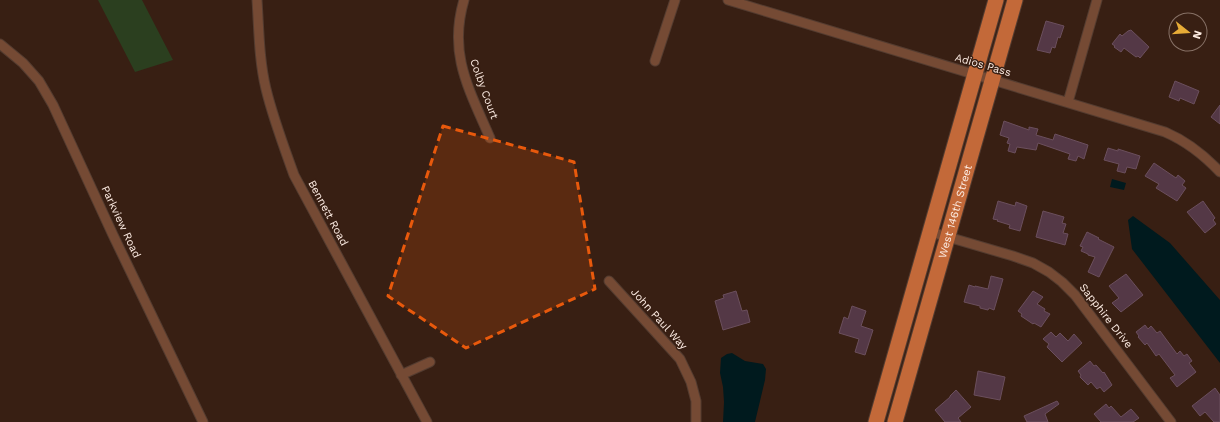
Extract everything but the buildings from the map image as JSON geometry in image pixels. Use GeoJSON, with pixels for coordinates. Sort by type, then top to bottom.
{"type":"FeatureCollection","features":[{"type":"Feature","properties":{"kind":"main road","name":"West 146th Street"},"geometry":{"type":"LineString","coordinates":[[876,422],[996,0]]}},
{"type":"Feature","properties":{"kind":"main road","name":"West 146th Street"},"geometry":{"type":"LineString","coordinates":[[895,422],[1015,0]]}},
{"type":"Feature","properties":{"kind":"street","name":"Bennett Road"},"geometry":{"type":"LineString","coordinates":[[257,0],[259,44],[266,89],[294,175],[427,422]]}},
{"type":"Feature","properties":{"kind":"street","name":"Colby Court"},"geometry":{"type":"LineString","coordinates":[[464,0],[458,32],[458,49],[462,71],[490,138]]}},
{"type":"Feature","properties":{"kind":"street"},"geometry":{"type":"LineString","coordinates":[[656,61],[675,0]]}},
{"type":"Feature","properties":{"kind":"street","name":"Adios Pass"},"geometry":{"type":"LineString","coordinates":[[728,0],[975,76],[1068,102],[1165,132],[1191,146],[1220,172]]}},
{"type":"Feature","properties":{"kind":"street"},"geometry":{"type":"LineString","coordinates":[[1068,102],[1097,0]]}},
{"type":"Feature","properties":{"kind":"street","name":"Parkview Road"},"geometry":{"type":"LineString","coordinates":[[0,44],[23,63],[39,82],[53,104],[203,422]]}},
{"type":"Feature","properties":{"kind":"street","name":"Sapphire Drive"},"geometry":{"type":"LineString","coordinates":[[931,232],[1032,263],[1049,272],[1062,282],[1075,295],[1171,422]]}},
{"type":"Feature","properties":{"kind":"street","name":"John Paul Way"},"geometry":{"type":"LineString","coordinates":[[608,281],[680,359],[692,382],[696,401],[696,422]]}},
{"type":"Feature","properties":{"kind":"street"},"geometry":{"type":"LineString","coordinates":[[401,375],[430,362]]}},
{"type":"Feature","properties":{"kind":"highlighted area"},"geometry":{"type":"Polygon","coordinates":[[[443,126],[574,162],[595,289],[466,348],[388,296],[443,126]]]}},
{"type":"Feature","properties":{"kind":"green space"},"geometry":{"type":"Polygon","coordinates":[[[98,0],[142,0],[173,60],[135,72],[98,0]]]}},
{"type":"Feature","properties":{"kind":"water"},"geometry":{"type":"Polygon","coordinates":[[[1112,179],[1126,183],[1124,190],[1110,187],[1112,179]]]}},
{"type":"Feature","properties":{"kind":"water"},"geometry":{"type":"Polygon","coordinates":[[[1133,216],[1170,243],[1220,300],[1220,363],[1132,249],[1128,220],[1133,216]]]}},
{"type":"Feature","properties":{"kind":"water"},"geometry":{"type":"Polygon","coordinates":[[[732,353],[745,361],[763,364],[766,369],[765,380],[755,422],[723,422],[724,402],[720,373],[721,358],[732,353]]]}}]}
